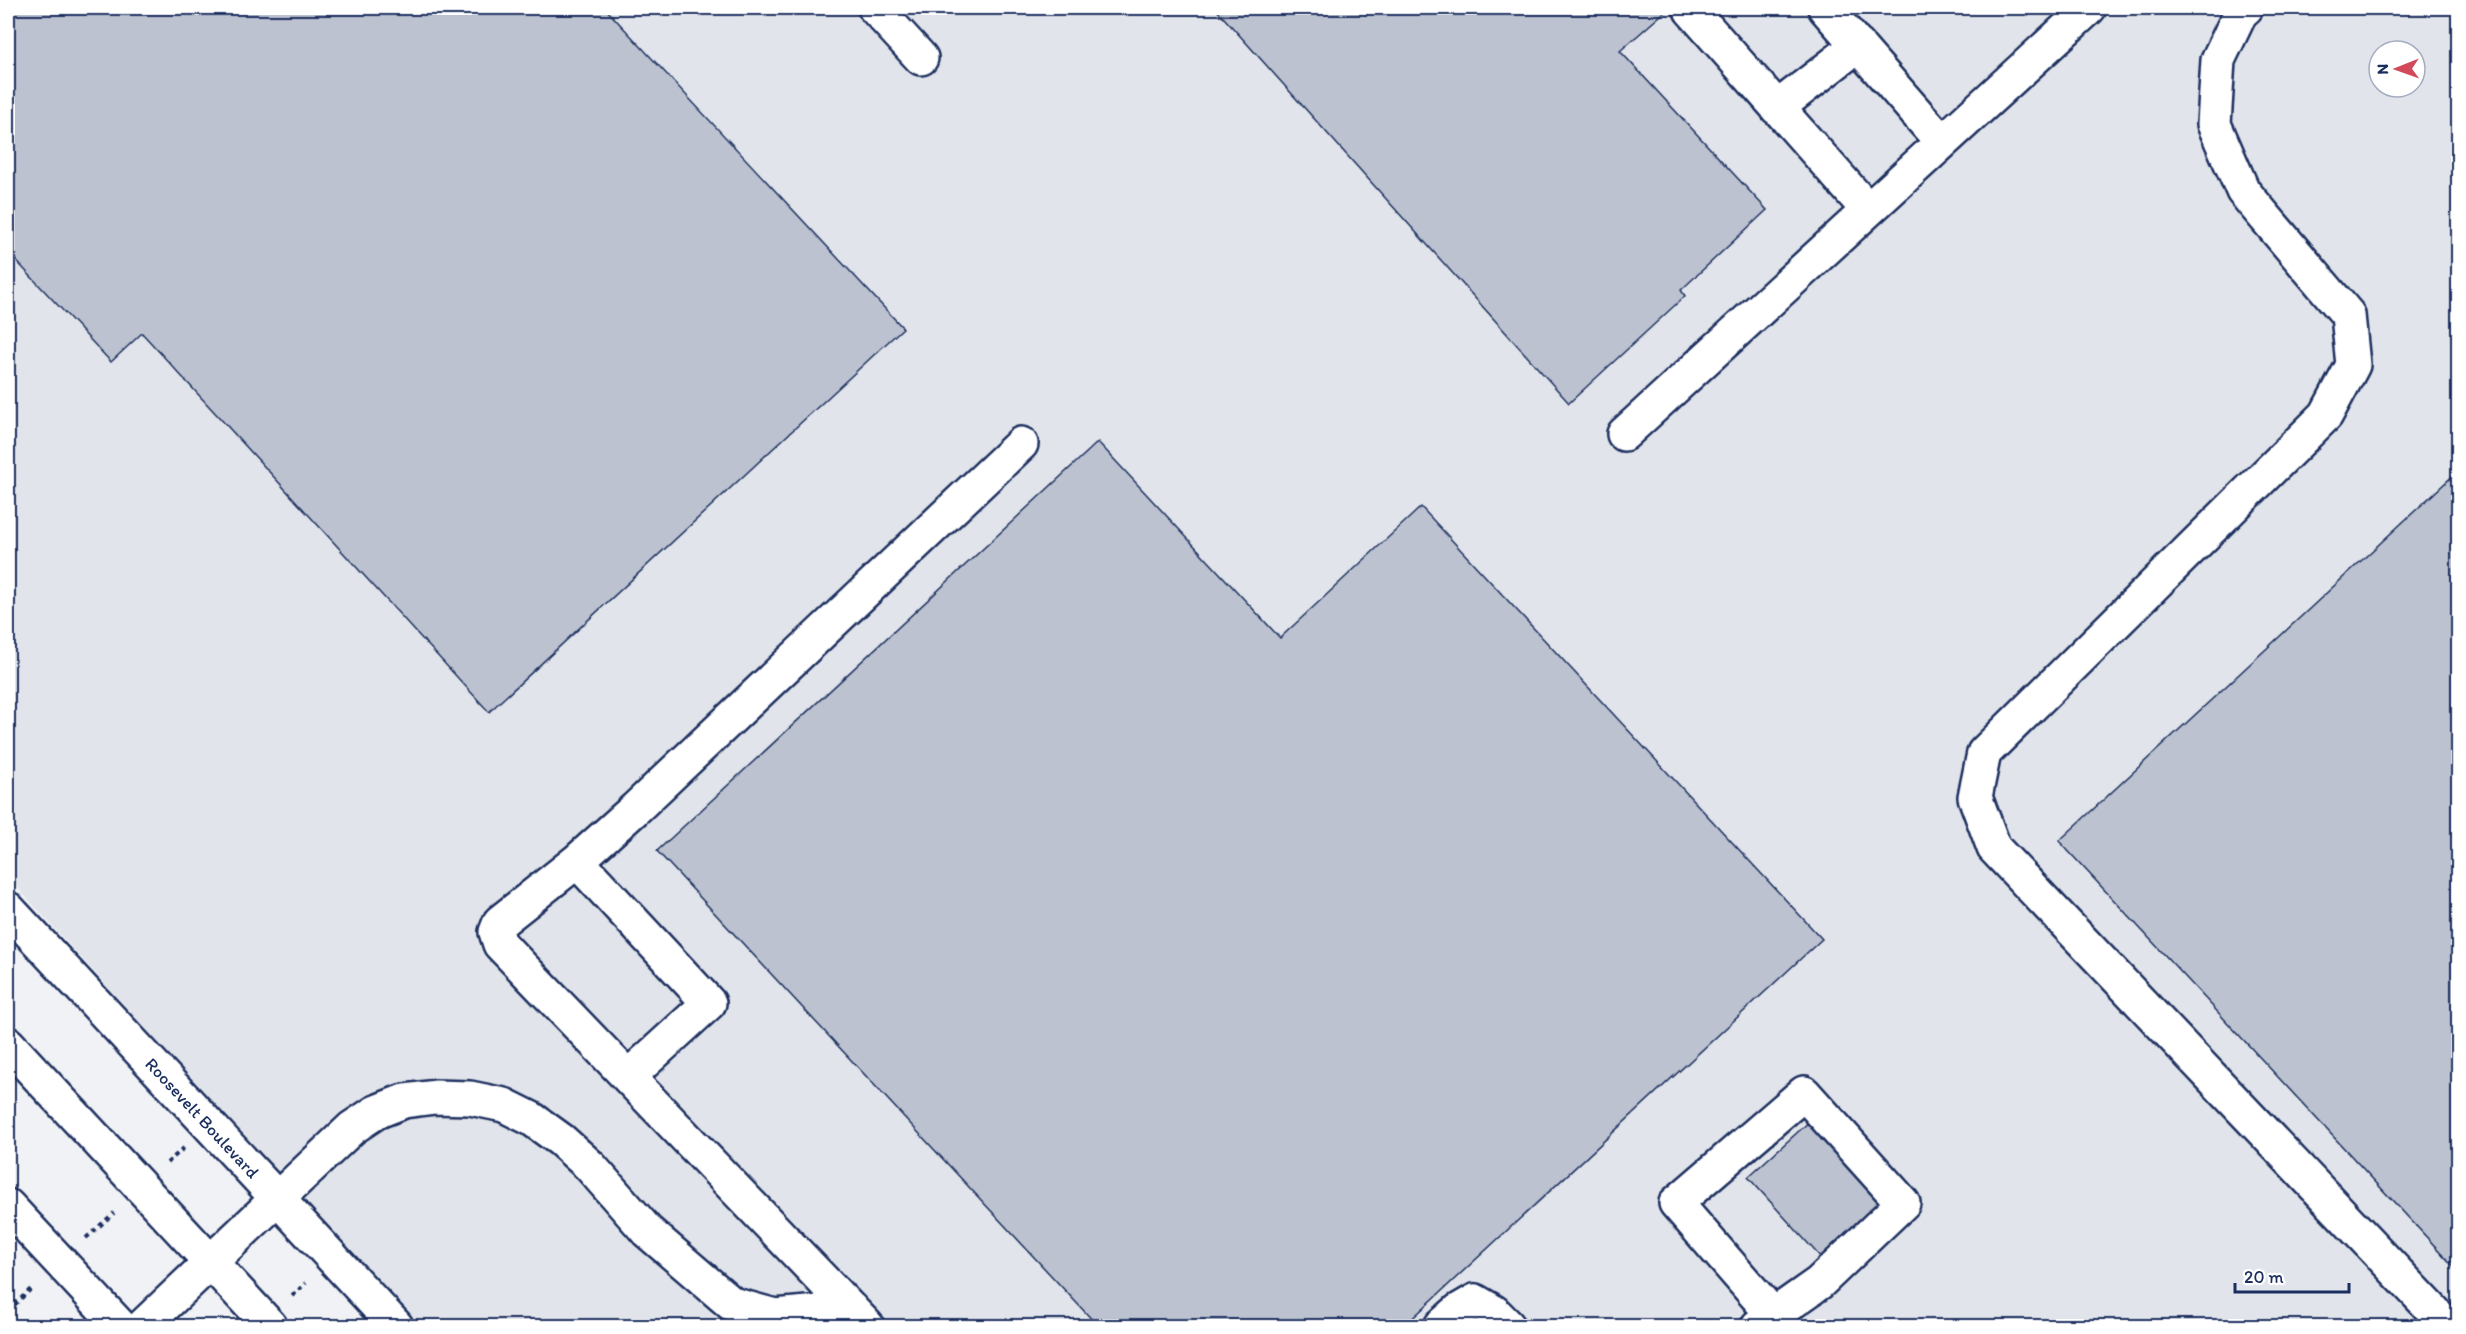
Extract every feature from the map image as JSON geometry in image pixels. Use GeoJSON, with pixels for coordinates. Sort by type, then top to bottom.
{"type":"FeatureCollection","features":[{"type":"Feature","properties":{"kind":"main road"},"geometry":{"type":"LineString","coordinates":[[874,8],[921,58]]}},
{"type":"Feature","properties":{"kind":"main road"},"geometry":{"type":"LineString","coordinates":[[1825,8],[1942,142]]}},
{"type":"Feature","properties":{"kind":"main road"},"geometry":{"type":"LineString","coordinates":[[1624,434],[2089,8]]}},
{"type":"Feature","properties":{"kind":"main road"},"geometry":{"type":"LineString","coordinates":[[2246,8],[2241,12],[2218,60],[2214,124],[2243,191],[2348,315],[2353,365],[2326,415],[1984,753],[1975,797],[1994,848],[2448,1326]]}},
{"type":"Feature","properties":{"kind":"main road"},"geometry":{"type":"LineString","coordinates":[[1691,10],[1868,210]]}},
{"type":"Feature","properties":{"kind":"main road"},"geometry":{"type":"LineString","coordinates":[[1777,108],[1858,45]]}},
{"type":"Feature","properties":{"kind":"main road"},"geometry":{"type":"LineString","coordinates":[[859,1318],[500,944],[496,932],[500,922],[577,861],[699,750],[1021,444]]}},
{"type":"Feature","properties":{"kind":"main road"},"geometry":{"type":"LineString","coordinates":[[577,861],[709,1003],[628,1077]]}},
{"type":"Feature","properties":{"kind":"main road","name":"Roosevelt Boulevard"},"geometry":{"type":"LineString","coordinates":[[8,909],[396,1326]]}},
{"type":"Feature","properties":{"kind":"main road"},"geometry":{"type":"LineString","coordinates":[[8,1044],[270,1326]]}},
{"type":"Feature","properties":{"kind":"main road"},"geometry":{"type":"LineString","coordinates":[[1804,1093],[1903,1203],[1820,1283],[1766,1321],[1676,1203],[1804,1093]]}},
{"type":"Feature","properties":{"kind":"main road"},"geometry":{"type":"LineString","coordinates":[[143,1326],[352,1128],[376,1112],[404,1101],[435,1097],[470,1098],[504,1105],[532,1119],[561,1140],[590,1166],[647,1231],[732,1304],[775,1316],[859,1318]]}},
{"type":"Feature","properties":{"kind":"main road"},"geometry":{"type":"LineString","coordinates":[[8,1206],[120,1326]]}},
{"type":"Feature","properties":{"kind":"main road"},"geometry":{"type":"LineString","coordinates":[[1441,1326],[1458,1311],[1475,1301],[1494,1312],[1508,1326]]}},
{"type":"Feature","properties":{"kind":"path"},"geometry":{"type":"LineString","coordinates":[[164,1166],[188,1145]]}},
{"type":"Feature","properties":{"kind":"path"},"geometry":{"type":"LineString","coordinates":[[82,1243],[117,1210]]}},
{"type":"Feature","properties":{"kind":"path"},"geometry":{"type":"LineString","coordinates":[[288,1300],[309,1280]]}},
{"type":"Feature","properties":{"kind":"path"},"geometry":{"type":"LineString","coordinates":[[8,1311],[37,1284]]}},
{"type":"Feature","properties":{"kind":"shaded area"},"geometry":{"type":"Polygon","coordinates":[[[8,8],[2458,8],[2458,1326],[415,1326],[8,877],[8,8]]]}},
{"type":"Feature","properties":{"kind":"building"},"geometry":{"type":"Polygon","coordinates":[[[8,8],[605,8],[903,328],[489,712],[142,333],[111,362],[8,252],[8,8]]]}},
{"type":"Feature","properties":{"kind":"building"},"geometry":{"type":"Polygon","coordinates":[[[1215,8],[1669,8],[1620,51],[1767,210],[1681,290],[1685,296],[1569,403],[1215,8]]]}},
{"type":"Feature","properties":{"kind":"building"},"geometry":{"type":"Polygon","coordinates":[[[1098,442],[1280,638],[1421,507],[1822,939],[1404,1326],[1098,1326],[657,851],[1098,442]]]}},
{"type":"Feature","properties":{"kind":"building"},"geometry":{"type":"Polygon","coordinates":[[[2458,471],[2458,1271],[2059,841],[2458,471]]]}},
{"type":"Feature","properties":{"kind":"building"},"geometry":{"type":"Polygon","coordinates":[[[1810,1121],[1885,1204],[1823,1260],[1748,1177],[1810,1121]]]}}]}
